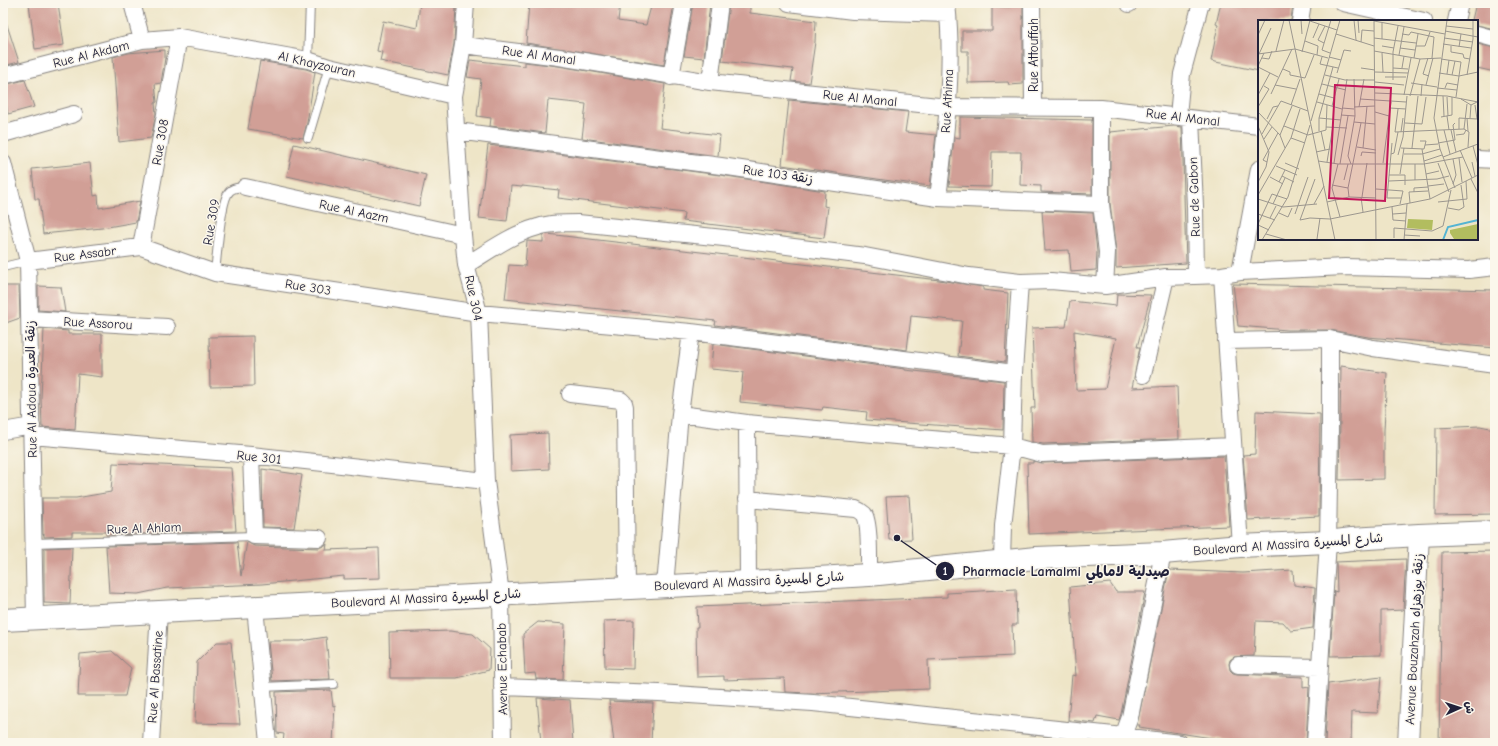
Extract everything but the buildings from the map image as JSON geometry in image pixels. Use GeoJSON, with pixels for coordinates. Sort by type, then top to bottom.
{"type":"FeatureCollection","features":[{"type":"Feature","properties":{"kind":"main road","name":"Boulevard Al Massira شارع المسيرة"},"geometry":{"type":"LineString","coordinates":[[3,620],[869,575],[1036,558],[1163,553],[1240,546],[1495,532]]}},
{"type":"Feature","properties":{"kind":"street"},"geometry":{"type":"LineString","coordinates":[[132,3],[142,40]]}},
{"type":"Feature","properties":{"kind":"street","name":"Rue 304"},"geometry":{"type":"LineString","coordinates":[[466,3],[463,45],[454,96],[466,265],[479,313],[486,481],[501,594]]}},
{"type":"Feature","properties":{"kind":"street"},"geometry":{"type":"LineString","coordinates":[[672,77],[684,3]]}},
{"type":"Feature","properties":{"kind":"street"},"geometry":{"type":"LineString","coordinates":[[710,82],[720,3]]}},
{"type":"Feature","properties":{"kind":"street"},"geometry":{"type":"LineString","coordinates":[[789,3],[853,11],[947,8]]}},
{"type":"Feature","properties":{"kind":"street","name":"Rue Attouffah"},"geometry":{"type":"LineString","coordinates":[[1032,3],[1033,106]]}},
{"type":"Feature","properties":{"kind":"street","name":"Rue de Gabon"},"geometry":{"type":"LineString","coordinates":[[1196,275],[1195,206],[1184,118],[1182,74],[1201,3]]}},
{"type":"Feature","properties":{"kind":"street"},"geometry":{"type":"LineString","coordinates":[[1300,20],[1304,3]]}},
{"type":"Feature","properties":{"kind":"street"},"geometry":{"type":"LineString","coordinates":[[1343,3],[1420,20]]}},
{"type":"Feature","properties":{"kind":"street"},"geometry":{"type":"LineString","coordinates":[[1456,20],[1460,3]]}},
{"type":"Feature","properties":{"kind":"street","name":"Rue Athima"},"geometry":{"type":"LineString","coordinates":[[938,198],[948,107],[950,65],[947,8]]}},
{"type":"Feature","properties":{"kind":"street"},"geometry":{"type":"LineString","coordinates":[[1478,34],[1495,39]]}},
{"type":"Feature","properties":{"kind":"street","name":"Rue Al Akdam"},"geometry":{"type":"LineString","coordinates":[[3,76],[142,40],[179,38]]}},
{"type":"Feature","properties":{"kind":"street","name":"Al Khayzouran"},"geometry":{"type":"LineString","coordinates":[[179,38],[308,60],[329,67],[454,96]]}},
{"type":"Feature","properties":{"kind":"street","name":"Rue 308"},"geometry":{"type":"LineString","coordinates":[[141,247],[179,38]]}},
{"type":"Feature","properties":{"kind":"street","name":"Rue Al Manal"},"geometry":{"type":"LineString","coordinates":[[463,45],[559,57],[672,77],[710,82],[948,107],[1033,106],[1101,108],[1258,126]]}},
{"type":"Feature","properties":{"kind":"street"},"geometry":{"type":"LineString","coordinates":[[1101,108],[1101,204],[1106,252],[1105,286]]}},
{"type":"Feature","properties":{"kind":"street"},"geometry":{"type":"LineString","coordinates":[[3,134],[74,114]]}},
{"type":"Feature","properties":{"kind":"street","name":"Rue 103 زنقة"},"geometry":{"type":"LineString","coordinates":[[457,131],[721,166],[938,198],[1101,204]]}},
{"type":"Feature","properties":{"kind":"street"},"geometry":{"type":"LineString","coordinates":[[1478,159],[1495,160]]}},
{"type":"Feature","properties":{"kind":"street","name":"Rue Al Adoua زنقة العدوة"},"geometry":{"type":"LineString","coordinates":[[3,163],[28,261],[35,618]]}},
{"type":"Feature","properties":{"kind":"street"},"geometry":{"type":"LineString","coordinates":[[1240,272],[1258,174]]}},
{"type":"Feature","properties":{"kind":"street","name":"Rue Al Aazm"},"geometry":{"type":"LineString","coordinates":[[245,188],[463,234]]}},
{"type":"Feature","properties":{"kind":"street"},"geometry":{"type":"LineString","coordinates":[[466,265],[510,238],[537,227],[553,224],[578,223],[724,238],[865,256],[969,276],[1020,282],[1051,281],[1105,286],[1166,277],[1222,275],[1240,272],[1345,267],[1468,270],[1495,267]]}},
{"type":"Feature","properties":{"kind":"street","name":"Rue Assabr"},"geometry":{"type":"LineString","coordinates":[[28,261],[141,247]]}},
{"type":"Feature","properties":{"kind":"street","name":"Rue 303"},"geometry":{"type":"LineString","coordinates":[[141,247],[215,273],[479,313],[691,332],[1014,373]]}},
{"type":"Feature","properties":{"kind":"street"},"geometry":{"type":"LineString","coordinates":[[1222,275],[1240,546]]}},
{"type":"Feature","properties":{"kind":"street"},"geometry":{"type":"LineString","coordinates":[[1143,375],[1166,277]]}},
{"type":"Feature","properties":{"kind":"street"},"geometry":{"type":"LineString","coordinates":[[1002,561],[1003,526],[1012,446],[1014,373],[1020,282]]}},
{"type":"Feature","properties":{"kind":"street","name":"Rue Assorou"},"geometry":{"type":"LineString","coordinates":[[30,319],[167,327]]}},
{"type":"Feature","properties":{"kind":"street"},"geometry":{"type":"LineString","coordinates":[[665,586],[680,414],[691,332]]}},
{"type":"Feature","properties":{"kind":"street"},"geometry":{"type":"LineString","coordinates":[[1226,341],[1330,339],[1373,348],[1495,365]]}},
{"type":"Feature","properties":{"kind":"street"},"geometry":{"type":"LineString","coordinates":[[1315,743],[1328,542],[1330,339]]}},
{"type":"Feature","properties":{"kind":"street"},"geometry":{"type":"LineString","coordinates":[[570,394],[621,400],[624,403],[627,587]]}},
{"type":"Feature","properties":{"kind":"street"},"geometry":{"type":"LineString","coordinates":[[680,414],[747,423],[1012,446],[1042,454],[1233,446]]}},
{"type":"Feature","properties":{"kind":"street"},"geometry":{"type":"LineString","coordinates":[[747,423],[748,582]]}},
{"type":"Feature","properties":{"kind":"street","name":"Rue 301"},"geometry":{"type":"LineString","coordinates":[[3,431],[32,431],[486,481]]}},
{"type":"Feature","properties":{"kind":"street"},"geometry":{"type":"LineString","coordinates":[[251,455],[254,536],[319,538]]}},
{"type":"Feature","properties":{"kind":"street"},"geometry":{"type":"LineString","coordinates":[[747,499],[856,509],[861,512],[865,515],[868,526],[869,575]]}},
{"type":"Feature","properties":{"kind":"street","name":"Avenue Bouzahzah زنقة بوزهزاه"},"geometry":{"type":"LineString","coordinates":[[1408,743],[1419,535]]}},
{"type":"Feature","properties":{"kind":"street"},"geometry":{"type":"LineString","coordinates":[[1123,736],[1130,717],[1163,553]]}},
{"type":"Feature","properties":{"kind":"street","name":"Avenue Echabab"},"geometry":{"type":"LineString","coordinates":[[501,594],[503,743]]}},
{"type":"Feature","properties":{"kind":"street"},"geometry":{"type":"LineString","coordinates":[[255,607],[268,743]]}},
{"type":"Feature","properties":{"kind":"street","name":"Rue Al Bassatine"},"geometry":{"type":"LineString","coordinates":[[151,743],[159,612]]}},
{"type":"Feature","properties":{"kind":"street"},"geometry":{"type":"LineString","coordinates":[[1238,665],[1320,667]]}},
{"type":"Feature","properties":{"kind":"street"},"geometry":{"type":"LineString","coordinates":[[502,687],[659,693],[813,703],[1179,743]]}},
{"type":"Feature","properties":{"kind":"lane"},"geometry":{"type":"LineString","coordinates":[[308,60],[310,3]]}},
{"type":"Feature","properties":{"kind":"lane"},"geometry":{"type":"LineString","coordinates":[[308,138],[329,67]]}},
{"type":"Feature","properties":{"kind":"lane","name":"Rue 309"},"geometry":{"type":"LineString","coordinates":[[215,273],[223,208],[226,197],[230,191],[235,188],[245,188]]}},
{"type":"Feature","properties":{"kind":"lane"},"geometry":{"type":"LineString","coordinates":[[3,267],[28,261]]}},
{"type":"Feature","properties":{"kind":"lane","name":"Rue Al Ahlam"},"geometry":{"type":"LineString","coordinates":[[34,543],[254,536]]}},
{"type":"Feature","properties":{"kind":"lane"},"geometry":{"type":"LineString","coordinates":[[262,687],[334,684]]}},
{"type":"Feature","properties":{"kind":"place","name":"Pharmacie Lamalmi صيدلية لامالمي"},"geometry":{"type":"Point","coordinates":[897,538]}}]}
